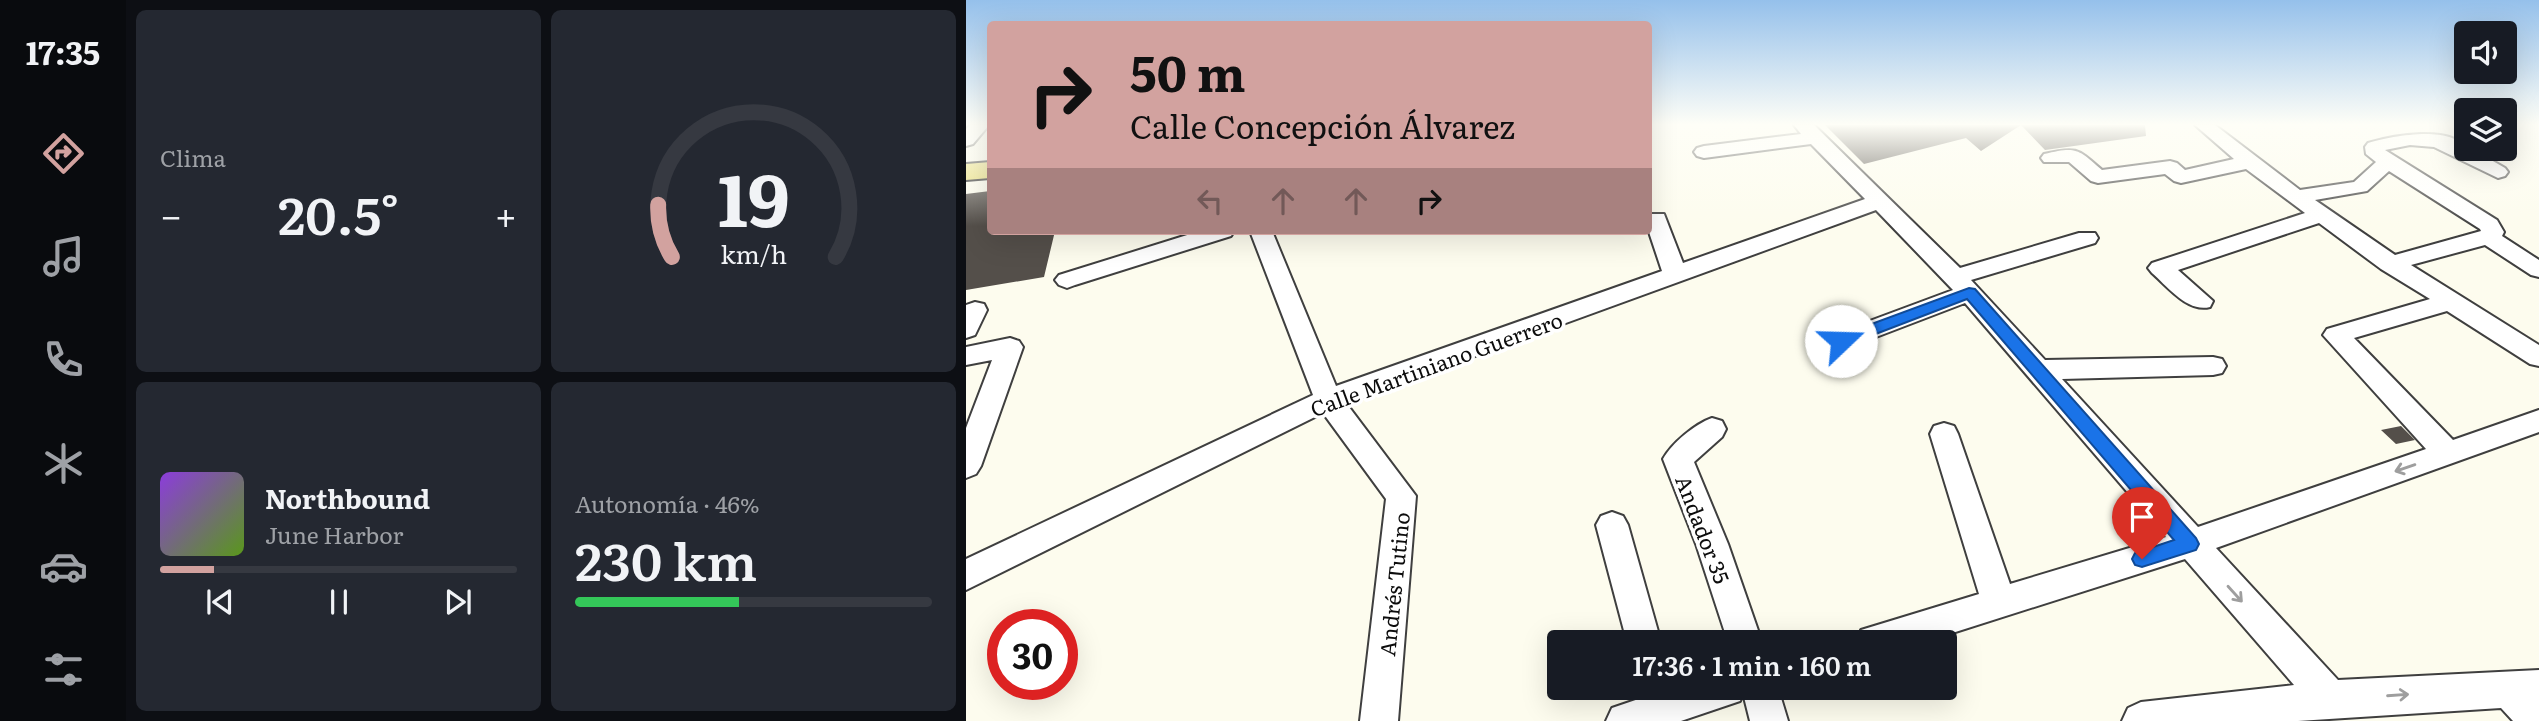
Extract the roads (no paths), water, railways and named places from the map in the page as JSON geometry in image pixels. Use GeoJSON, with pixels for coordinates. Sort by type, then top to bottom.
{"type":"FeatureCollection","features":[{"type":"Feature","properties":{"kind":"main road"},"geometry":{"type":"LineString","coordinates":[[966,172],[987,170]]}},
{"type":"Feature","properties":{"kind":"street"},"geometry":{"type":"LineString","coordinates":[[1837,159],[1962,285],[2189,544],[2330,699]]}},
{"type":"Feature","properties":{"kind":"street"},"geometry":{"type":"LineString","coordinates":[[2077,159],[2098,177],[2170,167],[2181,177],[2248,162]]}},
{"type":"Feature","properties":{"kind":"street"},"geometry":{"type":"LineString","coordinates":[[2244,159],[2319,216],[2389,264],[2539,356]]}},
{"type":"Feature","properties":{"kind":"street"},"geometry":{"type":"LineString","coordinates":[[2384,159],[2489,225],[2493,232],[2488,237],[2389,264]]}},
{"type":"Feature","properties":{"kind":"street"},"geometry":{"type":"LineString","coordinates":[[2476,159],[2498,172]]}},
{"type":"Feature","properties":{"kind":"street"},"geometry":{"type":"LineString","coordinates":[[2295,197],[2360,187],[2389,162]]}},
{"type":"Feature","properties":{"kind":"street","name":"Calle Martiniano Guerrero"},"geometry":{"type":"LineString","coordinates":[[966,575],[1328,399],[1881,201]]}},
{"type":"Feature","properties":{"kind":"street"},"geometry":{"type":"LineString","coordinates":[[2201,301],[2160,268],[2319,216]]}},
{"type":"Feature","properties":{"kind":"street"},"geometry":{"type":"LineString","coordinates":[[1656,219],[1676,276]]}},
{"type":"Feature","properties":{"kind":"street"},"geometry":{"type":"LineString","coordinates":[[1067,280],[1210,235]]}},
{"type":"Feature","properties":{"kind":"street","name":"Andrés Tutino"},"geometry":{"type":"LineString","coordinates":[[1263,235],[1328,399],[1401,496],[1379,721]]}},
{"type":"Feature","properties":{"kind":"street"},"geometry":{"type":"LineString","coordinates":[[2488,237],[2539,270]]}},
{"type":"Feature","properties":{"kind":"street"},"geometry":{"type":"LineString","coordinates":[[1841,341],[1962,285],[2087,238]]}},
{"type":"Feature","properties":{"kind":"street"},"geometry":{"type":"LineString","coordinates":[[2448,453],[2336,335],[2449,302]]}},
{"type":"Feature","properties":{"kind":"street"},"geometry":{"type":"LineString","coordinates":[[966,356],[1010,347],[966,466]]}},
{"type":"Feature","properties":{"kind":"street"},"geometry":{"type":"LineString","coordinates":[[2039,370],[2213,366]]}},
{"type":"Feature","properties":{"kind":"street"},"geometry":{"type":"LineString","coordinates":[[1912,630],[2189,544],[2539,421]]}},
{"type":"Feature","properties":{"kind":"street","name":"Andador 35"},"geometry":{"type":"LineString","coordinates":[[1712,429],[1678,459],[1712,544],[1741,630]]}},
{"type":"Feature","properties":{"kind":"street"},"geometry":{"type":"LineString","coordinates":[[1944,434],[1999,603]]}},
{"type":"Feature","properties":{"kind":"street"},"geometry":{"type":"LineString","coordinates":[[1612,524],[1641,630]]}},
{"type":"Feature","properties":{"kind":"street"},"geometry":{"type":"LineString","coordinates":[[2140,721],[2330,699],[2524,688],[2539,720]]}},
{"type":"Feature","properties":{"kind":"street"},"geometry":{"type":"LineString","coordinates":[[1625,721],[1657,700]]}},
{"type":"Feature","properties":{"kind":"street"},"geometry":{"type":"LineString","coordinates":[[1763,700],[1769,721]]}}]}
